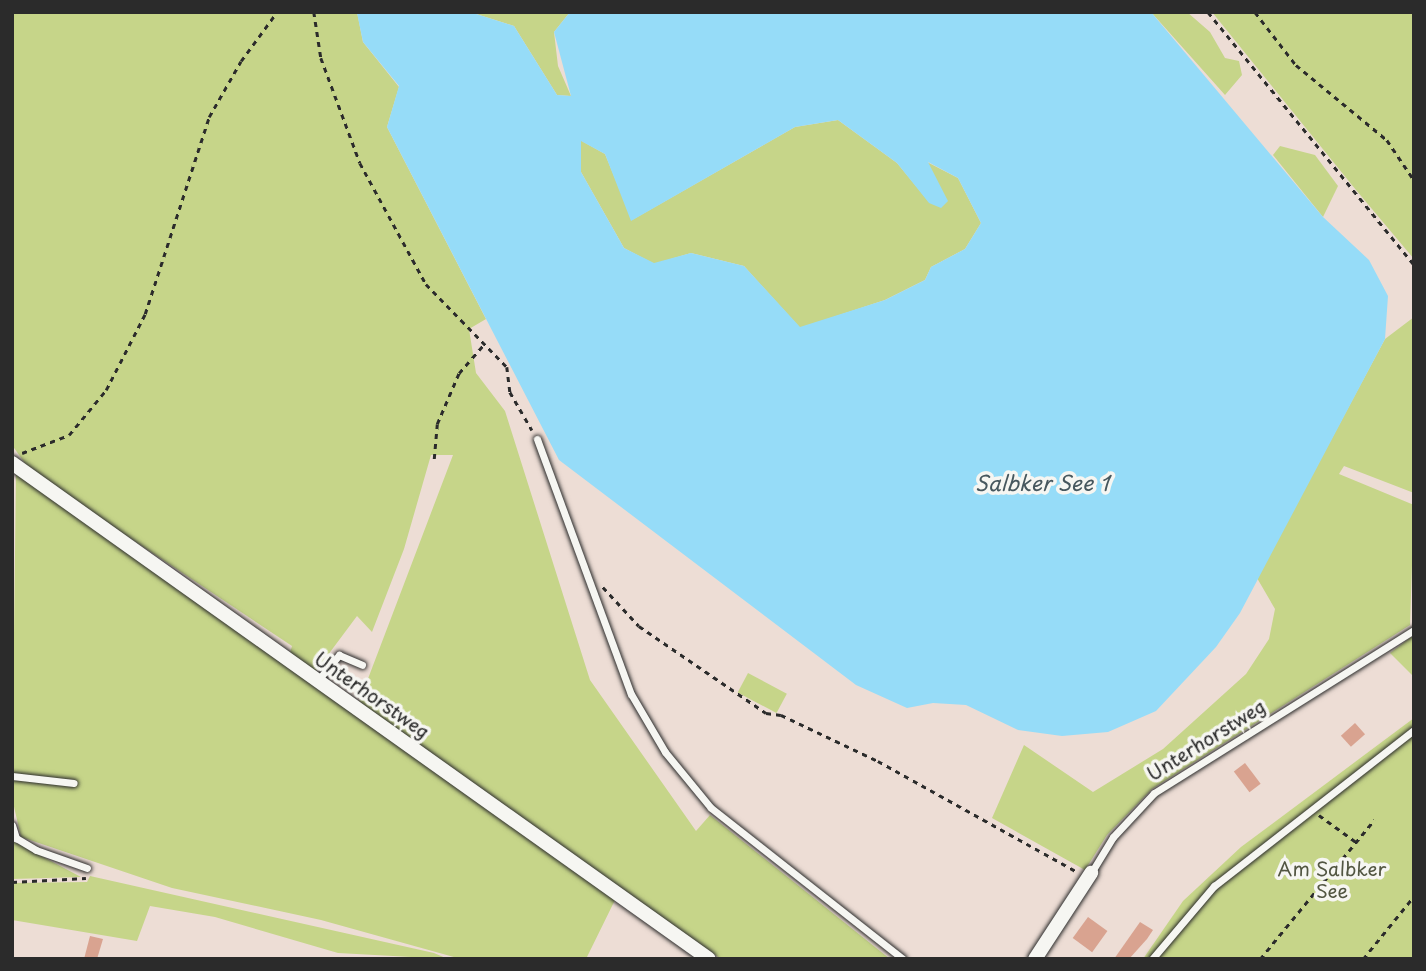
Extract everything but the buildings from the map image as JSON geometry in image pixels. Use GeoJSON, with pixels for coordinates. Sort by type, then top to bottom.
{"type":"FeatureCollection","features":[{"type":"Feature","properties":{"kind":"street","name":"Unterhorstweg"},"geometry":{"type":"LineString","coordinates":[[12,463],[709,959]]}},
{"type":"Feature","properties":{"kind":"street","name":"Unterhorstweg"},"geometry":{"type":"LineString","coordinates":[[1035,959],[1089,875]]}},
{"type":"Feature","properties":{"kind":"lane"},"geometry":{"type":"LineString","coordinates":[[537,439],[607,636],[631,694],[665,752],[711,808],[903,959]]}},
{"type":"Feature","properties":{"kind":"lane","name":"Unterhorstweg"},"geometry":{"type":"LineString","coordinates":[[1089,875],[1113,837],[1154,793],[1414,630]]}},
{"type":"Feature","properties":{"kind":"lane"},"geometry":{"type":"LineString","coordinates":[[318,681],[339,655],[362,665]]}},
{"type":"Feature","properties":{"kind":"lane"},"geometry":{"type":"LineString","coordinates":[[1152,959],[1214,886],[1414,730]]}},
{"type":"Feature","properties":{"kind":"lane"},"geometry":{"type":"LineString","coordinates":[[12,776],[74,783]]}},
{"type":"Feature","properties":{"kind":"lane"},"geometry":{"type":"LineString","coordinates":[[12,825],[16,838],[36,850],[87,868]]}},
{"type":"Feature","properties":{"kind":"path"},"geometry":{"type":"LineString","coordinates":[[12,456],[69,435],[106,390],[145,314],[209,117],[241,61],[277,12]]}},
{"type":"Feature","properties":{"kind":"path"},"geometry":{"type":"LineString","coordinates":[[314,12],[321,58],[360,163],[426,284],[507,367],[510,392],[537,439]]}},
{"type":"Feature","properties":{"kind":"path"},"geometry":{"type":"LineString","coordinates":[[1208,12],[1414,265]]}},
{"type":"Feature","properties":{"kind":"path"},"geometry":{"type":"LineString","coordinates":[[1255,12],[1296,65],[1373,125],[1414,180]]}},
{"type":"Feature","properties":{"kind":"path"},"geometry":{"type":"LineString","coordinates":[[435,459],[437,424],[459,373],[485,343]]}},
{"type":"Feature","properties":{"kind":"path"},"geometry":{"type":"LineString","coordinates":[[598,577],[639,626],[766,713],[780,715],[878,761],[1089,875]]}},
{"type":"Feature","properties":{"kind":"path"},"geometry":{"type":"LineString","coordinates":[[1312,811],[1356,842]]}},
{"type":"Feature","properties":{"kind":"path"},"geometry":{"type":"LineString","coordinates":[[1260,959],[1374,820]]}},
{"type":"Feature","properties":{"kind":"path"},"geometry":{"type":"LineString","coordinates":[[12,882],[86,880],[87,868]]}},
{"type":"Feature","properties":{"kind":"path"},"geometry":{"type":"LineString","coordinates":[[1363,959],[1414,896]]}},
{"type":"Feature","properties":{"kind":"green space"},"geometry":{"type":"Polygon","coordinates":[[[12,12],[357,12],[363,42],[399,87],[387,127],[486,319],[469,329],[476,373],[505,411],[590,680],[696,831],[710,815],[890,959],[721,959],[358,705],[453,455],[431,455],[404,549],[372,632],[357,616],[316,671],[289,656],[292,646],[31,472],[12,445],[12,12]]]}},
{"type":"Feature","properties":{"kind":"green space"},"geometry":{"type":"Polygon","coordinates":[[[470,12],[570,12],[554,32],[558,66],[571,96],[557,95],[514,26],[470,12]]]}},
{"type":"Feature","properties":{"kind":"green space"},"geometry":{"type":"Polygon","coordinates":[[[1151,12],[1187,12],[1210,32],[1225,58],[1239,61],[1242,75],[1225,95],[1151,12]]]}},
{"type":"Feature","properties":{"kind":"green space"},"geometry":{"type":"Polygon","coordinates":[[[1212,12],[1414,12],[1414,259],[1356,190],[1212,12]]]}},
{"type":"Feature","properties":{"kind":"green space"},"geometry":{"type":"Polygon","coordinates":[[[838,120],[897,163],[930,203],[927,162],[958,178],[981,223],[965,249],[931,267],[925,280],[885,300],[800,328],[744,266],[691,253],[654,264],[624,248],[581,172],[580,140],[605,154],[632,220],[795,127],[838,120]]]}},
{"type":"Feature","properties":{"kind":"green space"},"geometry":{"type":"Polygon","coordinates":[[[1280,146],[1315,155],[1338,186],[1323,217],[1273,155],[1280,146]]]}},
{"type":"Feature","properties":{"kind":"green space"},"geometry":{"type":"Polygon","coordinates":[[[1414,317],[1414,493],[1344,466],[1339,474],[1414,505],[1410,625],[1152,789],[1107,835],[1085,870],[992,818],[1024,745],[1093,792],[1163,749],[1246,674],[1269,639],[1275,609],[1257,578],[1385,339],[1414,317]]]}},
{"type":"Feature","properties":{"kind":"green space"},"geometry":{"type":"Polygon","coordinates":[[[16,472],[616,898],[586,959],[461,959],[321,920],[172,888],[21,837],[12,798],[16,472]]]}},
{"type":"Feature","properties":{"kind":"green space"},"geometry":{"type":"Polygon","coordinates":[[[1414,635],[1414,677],[1390,653],[1414,635]]]}},
{"type":"Feature","properties":{"kind":"green space"},"geometry":{"type":"Polygon","coordinates":[[[748,673],[787,694],[777,713],[738,692],[748,673]]]}},
{"type":"Feature","properties":{"kind":"green space","name":"Am Salbker See"},"geometry":{"type":"Polygon","coordinates":[[[1414,718],[1414,959],[1143,959],[1183,901],[1241,847],[1414,718]]]}},
{"type":"Feature","properties":{"kind":"green space"},"geometry":{"type":"Polygon","coordinates":[[[12,836],[13,841],[81,877],[12,879],[12,836]]]}},
{"type":"Feature","properties":{"kind":"green space"},"geometry":{"type":"Polygon","coordinates":[[[90,876],[434,953],[448,959],[338,953],[215,917],[150,906],[137,941],[12,920],[12,883],[87,882],[90,876]]]}},
{"type":"Feature","properties":{"kind":"water","name":"Salbker See 1"},"geometry":{"type":"Polygon","coordinates":[[[470,12],[514,26],[557,95],[571,96],[554,32],[570,12],[1151,12],[1323,217],[1369,260],[1388,296],[1385,339],[1240,613],[1216,647],[1156,711],[1108,732],[1062,736],[1018,730],[966,705],[933,703],[907,708],[856,685],[559,460],[387,127],[399,86],[363,42],[357,13],[470,12]],[[838,120],[795,127],[631,221],[605,154],[581,141],[581,172],[624,248],[654,263],[691,253],[744,266],[800,327],[885,300],[925,280],[931,267],[965,249],[981,223],[958,178],[928,162],[948,201],[941,208],[929,203],[897,163],[838,120]]]}}]}
